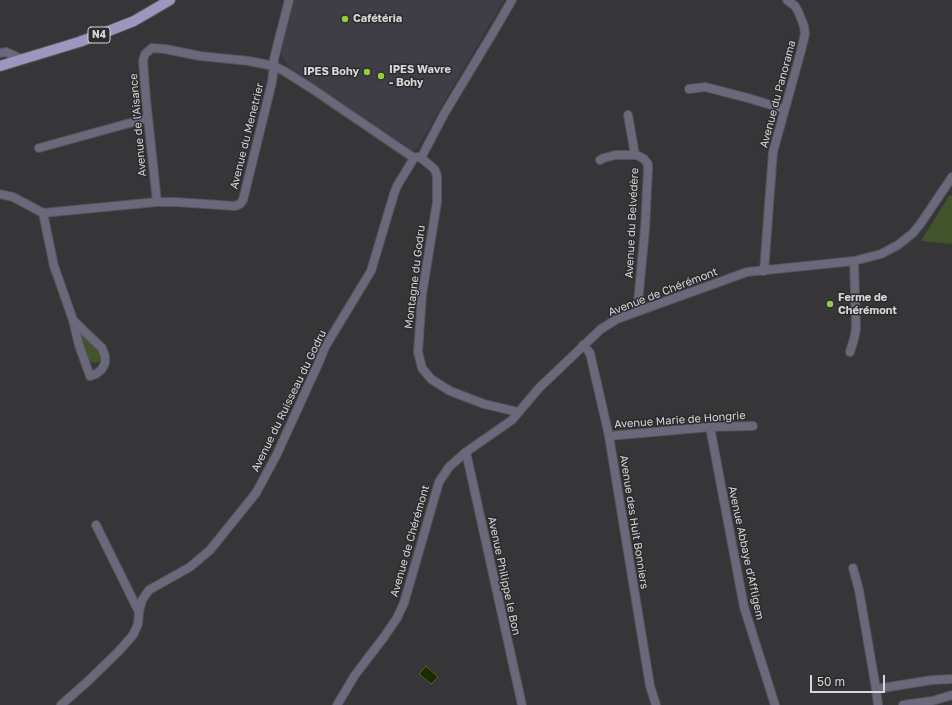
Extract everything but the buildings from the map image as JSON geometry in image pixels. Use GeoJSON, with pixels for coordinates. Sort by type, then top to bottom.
{"type":"FeatureCollection","features":[{"type":"Feature","properties":{"kind":"main road","name":"N4"},"geometry":{"type":"LineString","coordinates":[[0,66],[101,34],[134,21],[170,0]]}},
{"type":"Feature","properties":{"kind":"street","name":"Avenue du Menetrier"},"geometry":{"type":"LineString","coordinates":[[157,202],[235,206],[240,204],[243,200],[272,82],[274,59],[289,0]]}},
{"type":"Feature","properties":{"kind":"street","name":"Avenue du Ruisseau du Godru"},"geometry":{"type":"LineString","coordinates":[[60,705],[87,682],[118,652],[132,635],[138,624],[142,600],[149,590],[190,568],[210,550],[256,493],[280,447],[320,362],[325,347],[374,266],[397,186],[418,158],[512,0]]}},
{"type":"Feature","properties":{"kind":"street","name":"Avenue du Panorama"},"geometry":{"type":"LineString","coordinates":[[764,271],[773,152],[805,34],[804,26],[798,11],[795,6],[787,0]]}},
{"type":"Feature","properties":{"kind":"street","name":"Montagne du Godru"},"geometry":{"type":"LineString","coordinates":[[152,48],[274,66],[284,70],[432,166],[437,176],[436,202],[422,295],[418,352],[422,368],[431,379],[450,391],[484,404],[518,412]]}},
{"type":"Feature","properties":{"kind":"street","name":"Avenue de l'Aisance"},"geometry":{"type":"LineString","coordinates":[[152,48],[145,54],[144,60],[148,118],[157,202]]}},
{"type":"Feature","properties":{"kind":"street"},"geometry":{"type":"LineString","coordinates":[[0,53],[6,52],[22,59]]}},
{"type":"Feature","properties":{"kind":"street"},"geometry":{"type":"LineString","coordinates":[[689,89],[705,87],[784,109]]}},
{"type":"Feature","properties":{"kind":"street"},"geometry":{"type":"LineString","coordinates":[[628,115],[635,155]]}},
{"type":"Feature","properties":{"kind":"street"},"geometry":{"type":"LineString","coordinates":[[39,148],[148,118]]}},
{"type":"Feature","properties":{"kind":"street","name":"Avenue du Belvédère"},"geometry":{"type":"LineString","coordinates":[[600,160],[615,155],[635,155],[644,159],[648,164],[638,302],[639,311]]}},
{"type":"Feature","properties":{"kind":"street","name":"Avenue de Chérémont"},"geometry":{"type":"LineString","coordinates":[[337,705],[355,675],[397,618],[404,603],[439,482],[449,467],[466,452],[512,420],[539,388],[601,329],[617,319],[747,272],[854,261],[881,254],[898,245],[912,233],[921,223],[952,177]]}},
{"type":"Feature","properties":{"kind":"street"},"geometry":{"type":"LineString","coordinates":[[0,194],[13,197],[43,213],[157,202]]}},
{"type":"Feature","properties":{"kind":"street"},"geometry":{"type":"LineString","coordinates":[[43,213],[54,266],[73,320],[79,345],[90,376],[96,374],[102,369],[105,363],[105,356],[102,348],[73,320]]}},
{"type":"Feature","properties":{"kind":"street"},"geometry":{"type":"LineString","coordinates":[[850,352],[856,330],[854,261]]}},
{"type":"Feature","properties":{"kind":"street","name":"Avenue des Huit Bonniers"},"geometry":{"type":"LineString","coordinates":[[583,345],[590,353],[609,436],[650,686],[656,705]]}},
{"type":"Feature","properties":{"kind":"street","name":"Avenue Marie de Hongrie"},"geometry":{"type":"LineString","coordinates":[[609,436],[710,427],[753,426]]}},
{"type":"Feature","properties":{"kind":"street","name":"Avenue Abbaye d'Affligem"},"geometry":{"type":"LineString","coordinates":[[710,427],[744,607],[775,705]]}},
{"type":"Feature","properties":{"kind":"street","name":"Avenue Philippe le Bon"},"geometry":{"type":"LineString","coordinates":[[466,452],[522,705]]}},
{"type":"Feature","properties":{"kind":"street"},"geometry":{"type":"LineString","coordinates":[[96,525],[139,612]]}},
{"type":"Feature","properties":{"kind":"street"},"geometry":{"type":"LineString","coordinates":[[853,568],[860,590],[878,705]]}},
{"type":"Feature","properties":{"kind":"street"},"geometry":{"type":"LineString","coordinates":[[876,689],[932,680],[952,679]]}},
{"type":"Feature","properties":{"kind":"street"},"geometry":{"type":"LineString","coordinates":[[903,705],[932,701],[952,695]]}},
{"type":"Feature","properties":{"kind":"shaded area","name":"IPES Wavre - Bohy"},"geometry":{"type":"Polygon","coordinates":[[[294,0],[504,0],[417,148],[410,151],[405,145],[290,68],[280,53],[294,0]]]}},
{"type":"Feature","properties":{"kind":"shaded area"},"geometry":{"type":"Polygon","coordinates":[[[952,195],[952,244],[921,241],[949,196],[952,195]]]}},
{"type":"Feature","properties":{"kind":"shaded area"},"geometry":{"type":"Polygon","coordinates":[[[83,334],[99,350],[101,356],[99,362],[94,363],[86,357],[80,336],[83,334]]]}},
{"type":"Feature","properties":{"kind":"shaded area"},"geometry":{"type":"Polygon","coordinates":[[[426,666],[438,677],[431,684],[419,674],[426,666]]]}},
{"type":"Feature","properties":{"kind":"place","name":"Cafétéria"},"geometry":{"type":"Point","coordinates":[345,19]}},
{"type":"Feature","properties":{"kind":"place","name":"IPES Bohy"},"geometry":{"type":"Point","coordinates":[367,72]}},
{"type":"Feature","properties":{"kind":"place","name":"IPES Wavre - Bohy"},"geometry":{"type":"Point","coordinates":[381,76]}},
{"type":"Feature","properties":{"kind":"place","name":"Ferme de Chérémont"},"geometry":{"type":"Point","coordinates":[830,304]}}]}
